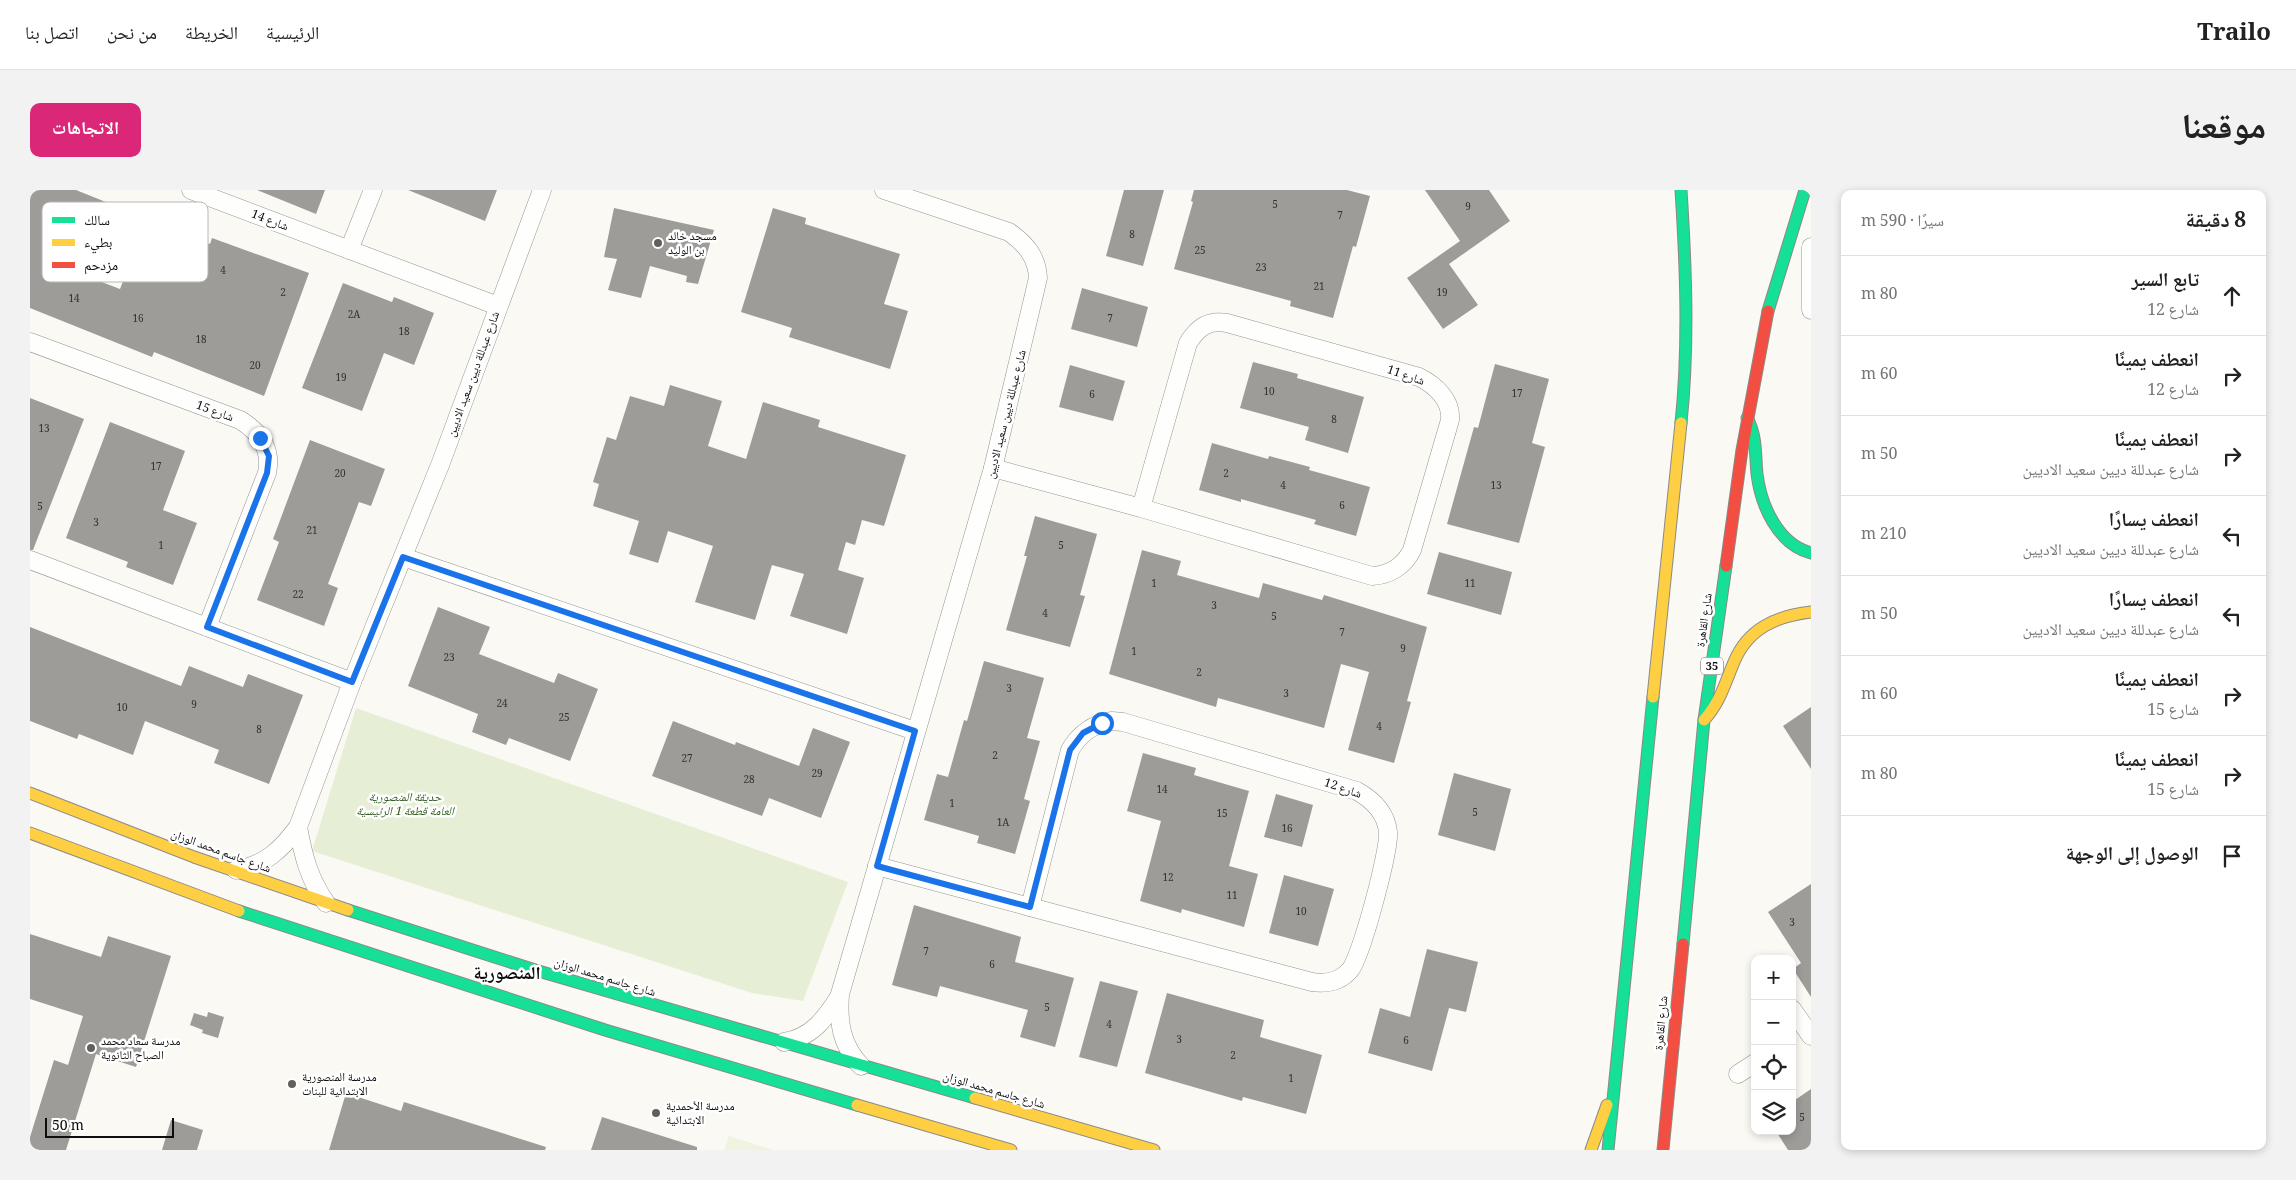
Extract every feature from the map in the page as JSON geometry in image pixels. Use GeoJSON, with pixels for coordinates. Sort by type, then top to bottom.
{"type":"FeatureCollection","features":[{"type":"Feature","properties":{"kind":"street","name":"شارع 14"},"geometry":{"type":"LineString","coordinates":[[191,190],[498,306]]}},
{"type":"Feature","properties":{"kind":"street"},"geometry":{"type":"LineString","coordinates":[[349,250],[373,190]]}},
{"type":"Feature","properties":{"kind":"street","name":"شارع عبدللة ديين سعيد الاديين"},"geometry":{"type":"LineString","coordinates":[[236,870],[268,860],[284,845],[298,827],[352,682],[443,455],[542,190]]}},
{"type":"Feature","properties":{"kind":"street","name":"شارع عبدللة ديين سعيد الاديين"},"geometry":{"type":"LineString","coordinates":[[862,1066],[853,1058],[844,1042],[838,1015],[840,994],[992,468],[1036,293],[1038,278],[1035,261],[1025,244],[1010,232],[884,190]]}},
{"type":"Feature","properties":{"kind":"street"},"geometry":{"type":"LineString","coordinates":[[1608,1150],[1682,412],[1686,330],[1685,247],[1681,190]]}},
{"type":"Feature","properties":{"kind":"street","name":"شارع القاهرة"},"geometry":{"type":"LineString","coordinates":[[1663,1150],[1704,720],[1747,418],[1768,312],[1805,190]]}},
{"type":"Feature","properties":{"kind":"street"},"geometry":{"type":"LineString","coordinates":[[1811,247],[1811,310]]}},
{"type":"Feature","properties":{"kind":"street","name":"شارع 11"},"geometry":{"type":"LineString","coordinates":[[992,468],[1141,508],[1372,576],[1387,574],[1403,564],[1412,550],[1450,420],[1448,405],[1437,390],[1419,377],[1227,323],[1206,324],[1200,328],[1188,343],[1141,508]]}},
{"type":"Feature","properties":{"kind":"street","name":"شارع 15"},"geometry":{"type":"LineString","coordinates":[[30,342],[240,420],[255,431],[264,443],[269,456],[267,473],[207,627]]}},
{"type":"Feature","properties":{"kind":"street"},"geometry":{"type":"LineString","coordinates":[[1747,418],[1757,437],[1756,457],[1764,508],[1781,535],[1791,544],[1811,553]]}},
{"type":"Feature","properties":{"kind":"street"},"geometry":{"type":"LineString","coordinates":[[403,557],[915,731]]}},
{"type":"Feature","properties":{"kind":"street"},"geometry":{"type":"LineString","coordinates":[[30,560],[352,682]]}},
{"type":"Feature","properties":{"kind":"street"},"geometry":{"type":"LineString","coordinates":[[1704,720],[1721,698],[1734,661],[1746,642],[1783,616],[1811,612]]}},
{"type":"Feature","properties":{"kind":"street","name":"شارع 12"},"geometry":{"type":"LineString","coordinates":[[877,866],[1030,907],[1312,982],[1333,982],[1346,974],[1358,956],[1388,843],[1386,822],[1375,803],[1357,791],[1123,722],[1102,723],[1083,733],[1070,750],[1030,907]]}},
{"type":"Feature","properties":{"kind":"street","name":"شارع جاسم محمد الوزان"},"geometry":{"type":"LineString","coordinates":[[30,793],[194,857],[236,870],[326,903],[535,970],[1154,1150]]}},
{"type":"Feature","properties":{"kind":"street"},"geometry":{"type":"LineString","coordinates":[[298,827],[305,863],[314,884],[326,903]]}},
{"type":"Feature","properties":{"kind":"street"},"geometry":{"type":"LineString","coordinates":[[30,833],[239,912],[472,988],[1010,1150]]}},
{"type":"Feature","properties":{"kind":"street"},"geometry":{"type":"LineString","coordinates":[[153,841],[159,855]]}},
{"type":"Feature","properties":{"kind":"street"},"geometry":{"type":"LineString","coordinates":[[184,863],[194,857]]}},
{"type":"Feature","properties":{"kind":"street"},"geometry":{"type":"LineString","coordinates":[[141,875],[154,869]]}},
{"type":"Feature","properties":{"kind":"street"},"geometry":{"type":"LineString","coordinates":[[179,874],[182,886],[186,891]]}},
{"type":"Feature","properties":{"kind":"street"},"geometry":{"type":"LineString","coordinates":[[492,955],[494,968]]}},
{"type":"Feature","properties":{"kind":"street"},"geometry":{"type":"LineString","coordinates":[[524,977],[535,970]]}},
{"type":"Feature","properties":{"kind":"street"},"geometry":{"type":"LineString","coordinates":[[472,988],[478,987],[489,980]]}},
{"type":"Feature","properties":{"kind":"street"},"geometry":{"type":"LineString","coordinates":[[519,988],[519,994],[525,1005]]}},
{"type":"Feature","properties":{"kind":"street","name":"شارع عبدللة ديين سعيد الاديين"},"geometry":{"type":"LineString","coordinates":[[781,1043],[802,1037],[816,1028],[826,1017],[840,994]]}},
{"type":"Feature","properties":{"kind":"street"},"geometry":{"type":"LineString","coordinates":[[1796,1018],[1803,1035]]}},
{"type":"Feature","properties":{"kind":"street"},"geometry":{"type":"LineString","coordinates":[[1738,1074],[1751,1066]]}},
{"type":"Feature","properties":{"kind":"street"},"geometry":{"type":"LineString","coordinates":[[1591,1150],[1614,1086]]}},
{"type":"Feature","properties":{"kind":"street"},"geometry":{"type":"LineString","coordinates":[[963,1137],[973,1150]]}},
{"type":"Feature","properties":{"kind":"green space","name":"حديقة المنصورية العامة قطعة 1 الرئيسية"},"geometry":{"type":"Polygon","coordinates":[[[356,708],[848,882],[803,1001],[752,993],[312,851],[356,708]]]}},
{"type":"Feature","properties":{"kind":"green space"},"geometry":{"type":"Polygon","coordinates":[[[729,1136],[773,1150],[724,1150],[729,1136]]]}},
{"type":"Feature","properties":{"kind":"building"},"geometry":{"type":"Polygon","coordinates":[[[30,190],[76,190],[106,202],[42,202],[42,282],[102,282],[120,289],[123,282],[208,282],[208,243],[210,244],[212,238],[309,273],[264,396],[154,352],[152,357],[30,308],[30,190]]]}},
{"type":"Feature","properties":{"kind":"building"},"geometry":{"type":"Polygon","coordinates":[[[257,190],[325,190],[316,214],[257,190]]]}},
{"type":"Feature","properties":{"kind":"building"},"geometry":{"type":"Polygon","coordinates":[[[408,190],[497,190],[485,221],[408,190]]]}},
{"type":"Feature","properties":{"kind":"building"},"geometry":{"type":"Polygon","coordinates":[[[1124,190],[1164,190],[1143,266],[1106,256],[1124,190]]]}},
{"type":"Feature","properties":{"kind":"building"},"geometry":{"type":"Polygon","coordinates":[[[1194,190],[1347,190],[1370,196],[1356,247],[1353,246],[1333,318],[1290,306],[1291,301],[1174,269],[1193,202],[1191,201],[1194,190]]]}},
{"type":"Feature","properties":{"kind":"building"},"geometry":{"type":"Polygon","coordinates":[[[1425,190],[1489,190],[1510,221],[1449,264],[1478,305],[1443,329],[1407,278],[1460,241],[1425,190]]]}},
{"type":"Feature","properties":{"kind":"building","name":"مسجد خالد بن الوليد"},"geometry":{"type":"Polygon","coordinates":[[[614,208],[714,230],[698,284],[686,282],[687,276],[650,266],[641,298],[608,290],[617,259],[604,257],[614,208]]]}},
{"type":"Feature","properties":{"kind":"building"},"geometry":{"type":"Polygon","coordinates":[[[773,208],[806,218],[805,224],[900,254],[884,304],[908,311],[890,369],[789,337],[792,328],[741,312],[773,208]]]}},
{"type":"Feature","properties":{"kind":"building"},"geometry":{"type":"Polygon","coordinates":[[[343,283],[392,302],[394,297],[434,313],[414,365],[384,353],[362,411],[302,388],[343,283]]]}},
{"type":"Feature","properties":{"kind":"building"},"geometry":{"type":"Polygon","coordinates":[[[1082,288],[1148,307],[1137,347],[1071,329],[1082,288]]]}},
{"type":"Feature","properties":{"kind":"building"},"geometry":{"type":"Polygon","coordinates":[[[1253,362],[1298,374],[1297,378],[1364,397],[1348,453],[1305,440],[1309,427],[1240,408],[1253,362]]]}},
{"type":"Feature","properties":{"kind":"building"},"geometry":{"type":"Polygon","coordinates":[[[1495,364],[1549,379],[1532,443],[1545,447],[1519,543],[1447,524],[1474,427],[1478,428],[1495,364]]]}},
{"type":"Feature","properties":{"kind":"building"},"geometry":{"type":"Polygon","coordinates":[[[1070,365],[1125,381],[1113,421],[1059,407],[1070,365]]]}},
{"type":"Feature","properties":{"kind":"building"},"geometry":{"type":"Polygon","coordinates":[[[670,385],[722,401],[708,446],[746,459],[763,402],[820,420],[818,427],[906,455],[884,526],[862,520],[855,545],[846,542],[838,570],[864,578],[847,634],[790,616],[804,574],[772,565],[755,620],[695,602],[713,546],[668,531],[658,563],[629,554],[639,521],[593,506],[599,484],[593,482],[607,437],[616,440],[630,396],[664,406],[670,385]]]}},
{"type":"Feature","properties":{"kind":"building"},"geometry":{"type":"Polygon","coordinates":[[[30,398],[84,419],[33,550],[30,550],[30,398]]]}},
{"type":"Feature","properties":{"kind":"building"},"geometry":{"type":"Polygon","coordinates":[[[110,422],[185,451],[163,510],[197,523],[173,585],[126,567],[128,562],[66,538],[110,422]]]}},
{"type":"Feature","properties":{"kind":"building"},"geometry":{"type":"Polygon","coordinates":[[[310,440],[385,469],[371,506],[359,502],[328,584],[338,588],[324,626],[257,600],[279,542],[273,539],[310,440]]]}},
{"type":"Feature","properties":{"kind":"building"},"geometry":{"type":"Polygon","coordinates":[[[1212,443],[1268,459],[1269,456],[1310,467],[1309,470],[1370,487],[1356,536],[1314,524],[1316,520],[1241,499],[1241,502],[1199,490],[1212,443]]]}},
{"type":"Feature","properties":{"kind":"building"},"geometry":{"type":"Polygon","coordinates":[[[1035,516],[1097,534],[1080,595],[1085,596],[1070,647],[1006,630],[1027,556],[1024,556],[1035,516]]]}},
{"type":"Feature","properties":{"kind":"building"},"geometry":{"type":"Polygon","coordinates":[[[1142,550],[1181,561],[1177,575],[1259,598],[1263,583],[1322,600],[1324,595],[1427,627],[1407,701],[1411,702],[1394,763],[1348,750],[1369,672],[1341,664],[1324,728],[1218,698],[1216,707],[1109,674],[1142,550]]]}},
{"type":"Feature","properties":{"kind":"building"},"geometry":{"type":"Polygon","coordinates":[[[1439,552],[1512,572],[1501,615],[1427,594],[1439,552]]]}},
{"type":"Feature","properties":{"kind":"building"},"geometry":{"type":"Polygon","coordinates":[[[438,607],[490,627],[479,654],[554,683],[558,673],[598,689],[570,761],[509,738],[506,745],[472,732],[478,714],[408,686],[438,607]]]}},
{"type":"Feature","properties":{"kind":"building"},"geometry":{"type":"Polygon","coordinates":[[[30,627],[181,686],[189,666],[243,687],[248,674],[303,695],[269,784],[214,763],[219,750],[145,721],[133,755],[79,734],[77,739],[30,721],[30,627]]]}},
{"type":"Feature","properties":{"kind":"building"},"geometry":{"type":"Polygon","coordinates":[[[984,661],[1044,678],[1027,738],[1040,741],[1024,799],[1030,801],[1015,854],[977,843],[979,836],[924,820],[937,774],[948,777],[964,720],[967,721],[984,661]]]}},
{"type":"Feature","properties":{"kind":"building"},"geometry":{"type":"Polygon","coordinates":[[[1811,707],[1811,769],[1783,726],[1811,707]]]}},
{"type":"Feature","properties":{"kind":"building"},"geometry":{"type":"Polygon","coordinates":[[[673,721],[735,745],[736,742],[799,766],[813,728],[850,742],[821,818],[769,798],[762,816],[652,776],[673,721]]]}},
{"type":"Feature","properties":{"kind":"building"},"geometry":{"type":"Polygon","coordinates":[[[1143,753],[1196,768],[1194,775],[1249,791],[1229,866],[1258,874],[1244,927],[1182,909],[1181,913],[1140,901],[1161,821],[1127,811],[1143,753]]]}},
{"type":"Feature","properties":{"kind":"building"},"geometry":{"type":"Polygon","coordinates":[[[1454,773],[1511,789],[1495,851],[1438,835],[1454,773]]]}},
{"type":"Feature","properties":{"kind":"building"},"geometry":{"type":"Polygon","coordinates":[[[1276,794],[1313,805],[1302,847],[1264,837],[1276,794]]]}},
{"type":"Feature","properties":{"kind":"building"},"geometry":{"type":"Polygon","coordinates":[[[1284,875],[1334,889],[1318,946],[1269,933],[1284,875]]]}},
{"type":"Feature","properties":{"kind":"building"},"geometry":{"type":"Polygon","coordinates":[[[1811,884],[1811,997],[1796,974],[1796,967],[1801,963],[1768,912],[1811,884]]]}},
{"type":"Feature","properties":{"kind":"building"},"geometry":{"type":"Polygon","coordinates":[[[914,905],[1021,937],[1015,962],[1074,978],[1055,1047],[1020,1037],[1028,1010],[940,986],[937,997],[892,985],[914,905]]]}},
{"type":"Feature","properties":{"kind":"building"},"geometry":{"type":"Polygon","coordinates":[[[30,934],[101,957],[108,936],[171,956],[136,1067],[96,1054],[66,1150],[30,1150],[30,1137],[54,1060],[68,1065],[83,1016],[30,999],[30,934]]]}},
{"type":"Feature","properties":{"kind":"building"},"geometry":{"type":"Polygon","coordinates":[[[1427,949],[1478,962],[1466,1012],[1449,1008],[1432,1071],[1368,1053],[1380,1008],[1410,1017],[1427,949]]]}},
{"type":"Feature","properties":{"kind":"building"},"geometry":{"type":"Polygon","coordinates":[[[1100,981],[1138,991],[1117,1067],[1079,1057],[1100,981]]]}},
{"type":"Feature","properties":{"kind":"building"},"geometry":{"type":"Polygon","coordinates":[[[1167,993],[1264,1020],[1260,1037],[1322,1055],[1306,1114],[1243,1097],[1242,1101],[1145,1073],[1167,993]]]}},
{"type":"Feature","properties":{"kind":"building"},"geometry":{"type":"Polygon","coordinates":[[[208,1012],[224,1017],[218,1038],[202,1033],[203,1030],[190,1025],[194,1013],[207,1017],[208,1012]]]}},
{"type":"Feature","properties":{"kind":"building"},"geometry":{"type":"Polygon","coordinates":[[[1811,1089],[1811,1150],[1788,1150],[1779,1135],[1796,1135],[1796,1099],[1811,1089]]]}},
{"type":"Feature","properties":{"kind":"building"},"geometry":{"type":"Polygon","coordinates":[[[346,1093],[401,1111],[404,1102],[546,1147],[545,1150],[329,1150],[346,1093]]]}},
{"type":"Feature","properties":{"kind":"building"},"geometry":{"type":"Polygon","coordinates":[[[602,1117],[697,1147],[697,1150],[591,1150],[602,1117]]]}},
{"type":"Feature","properties":{"kind":"building"},"geometry":{"type":"Polygon","coordinates":[[[171,1120],[203,1130],[197,1150],[162,1150],[171,1120]]]}},
{"type":"Feature","properties":{"kind":"traffic: fast"},"geometry":{"type":"LineString","coordinates":[[1681,190],[1686,307],[1684,394],[1681,423]]}},
{"type":"Feature","properties":{"kind":"traffic: fast"},"geometry":{"type":"LineString","coordinates":[[1768,311],[1805,190]]}},
{"type":"Feature","properties":{"kind":"traffic: fast"},"geometry":{"type":"LineString","coordinates":[[1747,418],[1754,438],[1759,486],[1767,511],[1780,532],[1789,541],[1811,553]]}},
{"type":"Feature","properties":{"kind":"traffic: fast"},"geometry":{"type":"LineString","coordinates":[[1683,944],[1704,720],[1726,566]]}},
{"type":"Feature","properties":{"kind":"traffic: fast"},"geometry":{"type":"LineString","coordinates":[[1608,1150],[1653,697]]}},
{"type":"Feature","properties":{"kind":"traffic: fast"},"geometry":{"type":"LineString","coordinates":[[348,910],[535,970],[975,1098]]}},
{"type":"Feature","properties":{"kind":"traffic: fast"},"geometry":{"type":"LineString","coordinates":[[239,911],[605,1030],[857,1105]]}},
{"type":"Feature","properties":{"kind":"traffic: slow"},"geometry":{"type":"LineString","coordinates":[[1653,697],[1681,423]]}},
{"type":"Feature","properties":{"kind":"traffic: slow"},"geometry":{"type":"LineString","coordinates":[[1704,720],[1718,700],[1734,662],[1747,640],[1756,632],[1775,621],[1811,612]]}},
{"type":"Feature","properties":{"kind":"traffic: slow"},"geometry":{"type":"LineString","coordinates":[[30,793],[194,857],[348,910]]}},
{"type":"Feature","properties":{"kind":"traffic: slow"},"geometry":{"type":"LineString","coordinates":[[30,833],[239,911]]}},
{"type":"Feature","properties":{"kind":"traffic: slow"},"geometry":{"type":"LineString","coordinates":[[975,1098],[1154,1150]]}},
{"type":"Feature","properties":{"kind":"traffic: slow"},"geometry":{"type":"LineString","coordinates":[[857,1105],[1011,1150]]}},
{"type":"Feature","properties":{"kind":"traffic: slow"},"geometry":{"type":"LineString","coordinates":[[1591,1150],[1607,1105]]}},
{"type":"Feature","properties":{"kind":"traffic: jam"},"geometry":{"type":"LineString","coordinates":[[1726,566],[1742,450],[1768,311]]}},
{"type":"Feature","properties":{"kind":"traffic: jam"},"geometry":{"type":"LineString","coordinates":[[1663,1150],[1683,944]]}},
{"type":"Feature","properties":{"kind":"place","name":"مسجد خالد بن الوليد"},"geometry":{"type":"Point","coordinates":[658,243]}},
{"type":"Feature","properties":{"kind":"place","name":"مدرسة سعاد محمد الصباح الثانوية"},"geometry":{"type":"Point","coordinates":[91,1048]}},
{"type":"Feature","properties":{"kind":"place","name":"مدرسة المنصورية الابتدائية للبنات"},"geometry":{"type":"Point","coordinates":[292,1084]}},
{"type":"Feature","properties":{"kind":"place","name":"مدرسة الأحمدية الابتدائية"},"geometry":{"type":"Point","coordinates":[656,1113]}},
{"type":"Feature","properties":{"kind":"district","name":"المنصورية"},"geometry":{"type":"Point","coordinates":[507,973]}},
{"type":"Feature","properties":{"kind":"route"},"geometry":{"type":"LineString","coordinates":[[260,438],[269,456],[267,473],[207,627],[352,682],[403,557],[915,731],[877,866],[1030,907],[1070,750],[1083,733],[1102,723]]}}]}
